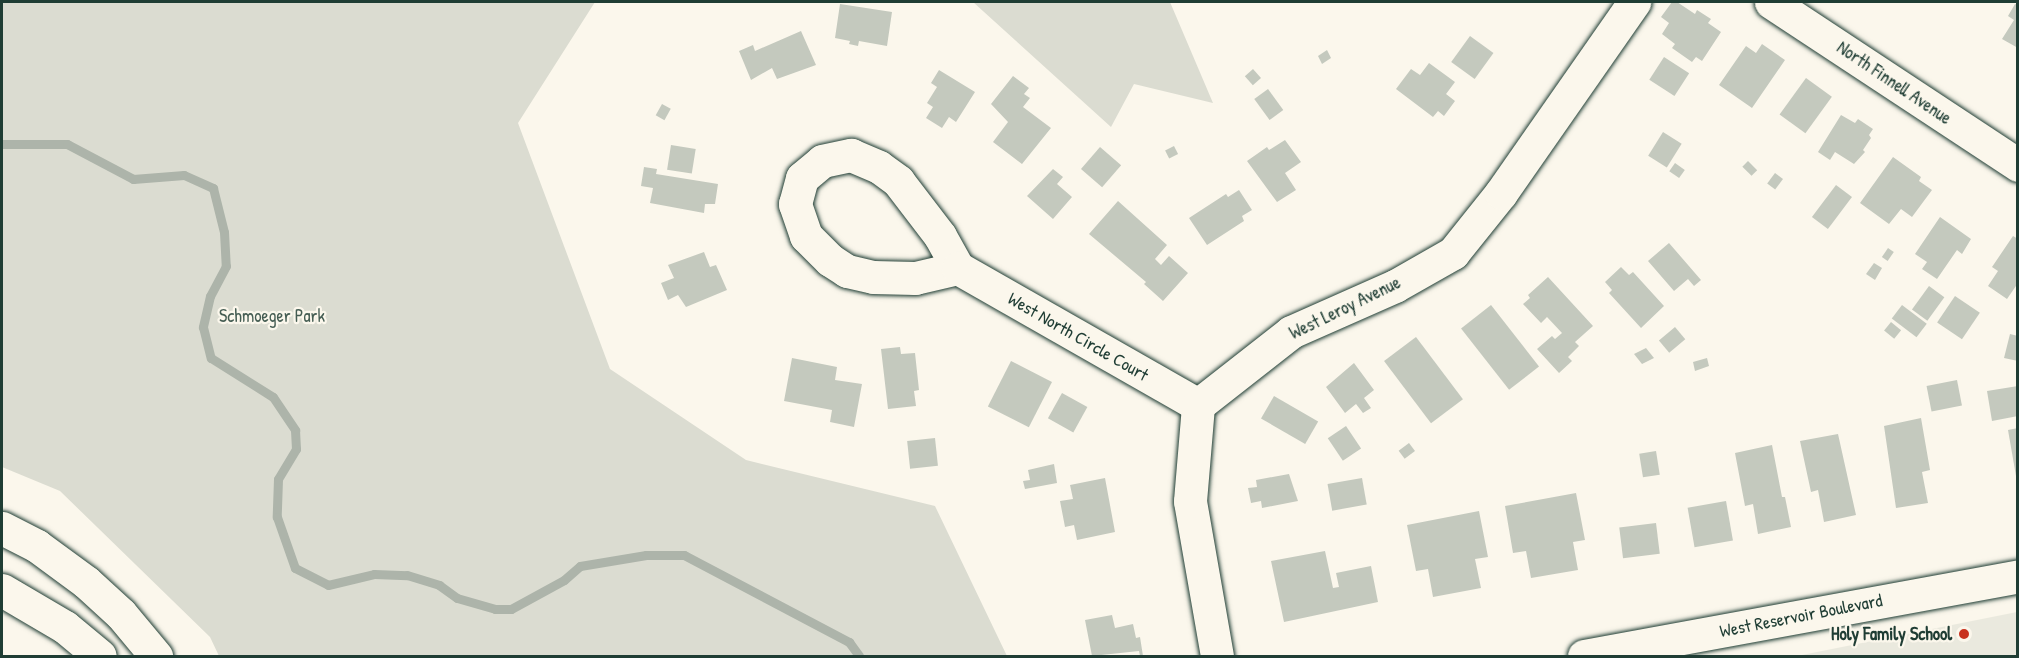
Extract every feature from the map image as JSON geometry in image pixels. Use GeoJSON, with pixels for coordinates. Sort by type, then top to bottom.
{"type":"FeatureCollection","features":[{"type":"Feature","properties":{"kind":"main road","name":"West Leroy Avenue"},"geometry":{"type":"LineString","coordinates":[[1198,405],[1291,332],[1395,286],[1453,254],[1501,194],[1634,2]]}},
{"type":"Feature","properties":{"kind":"main road","name":"North Finnell Avenue"},"geometry":{"type":"LineString","coordinates":[[1772,2],[2018,165]]}},
{"type":"Feature","properties":{"kind":"main road"},"geometry":{"type":"LineString","coordinates":[[851,155],[879,167],[898,181],[940,236],[958,268],[915,278],[873,277],[847,271],[830,260],[806,236],[795,204],[802,178],[822,161],[851,155]]}},
{"type":"Feature","properties":{"kind":"main road","name":"West North Circle Court"},"geometry":{"type":"LineString","coordinates":[[958,268],[1198,405]]}},
{"type":"Feature","properties":{"kind":"main road"},"geometry":{"type":"LineString","coordinates":[[1198,405],[1190,501],[1217,657]]}},
{"type":"Feature","properties":{"kind":"main road"},"geometry":{"type":"LineString","coordinates":[[2,528],[37,546],[86,582],[121,614],[156,657]]}},
{"type":"Feature","properties":{"kind":"main road","name":"West Reservoir Boulevard"},"geometry":{"type":"LineString","coordinates":[[1584,657],[2018,576]]}},
{"type":"Feature","properties":{"kind":"main road"},"geometry":{"type":"LineString","coordinates":[[2,590],[65,627],[100,657]]}},
{"type":"Feature","properties":{"kind":"shaded area","name":"Holy Family School"},"geometry":{"type":"Polygon","coordinates":[[[2017,612],[2017,656],[1802,656],[1802,655],[2017,612]]]}},
{"type":"Feature","properties":{"kind":"green space","name":"Schmoeger Park"},"geometry":{"type":"Polygon","coordinates":[[[2,2],[595,2],[518,123],[610,369],[746,460],[935,506],[1007,656],[219,656],[210,637],[60,491],[2,467],[2,2]]]}},
{"type":"Feature","properties":{"kind":"green space"},"geometry":{"type":"Polygon","coordinates":[[[973,2],[1170,2],[1213,103],[1134,84],[1111,127],[973,2]]]}},
{"type":"Feature","properties":{"kind":"building"},"geometry":{"type":"Polygon","coordinates":[[[1672,2],[1677,2],[1695,14],[1697,10],[1711,19],[1708,23],[1721,32],[1702,61],[1696,57],[1692,62],[1672,48],[1675,44],[1662,34],[1669,23],[1661,17],[1672,2]]]}},
{"type":"Feature","properties":{"kind":"building"},"geometry":{"type":"Polygon","coordinates":[[[840,4],[892,12],[887,46],[859,41],[858,46],[849,44],[850,41],[835,38],[840,4]]]}},
{"type":"Feature","properties":{"kind":"building"},"geometry":{"type":"Polygon","coordinates":[[[2015,4],[2018,5],[2018,48],[2002,39],[2014,20],[2008,16],[2015,4]]]}},
{"type":"Feature","properties":{"kind":"building"},"geometry":{"type":"Polygon","coordinates":[[[801,31],[816,65],[777,79],[772,68],[751,80],[739,51],[753,45],[755,51],[801,31]]]}},
{"type":"Feature","properties":{"kind":"building"},"geometry":{"type":"Polygon","coordinates":[[[1470,36],[1493,53],[1475,79],[1451,62],[1470,36]]]}},
{"type":"Feature","properties":{"kind":"building"},"geometry":{"type":"Polygon","coordinates":[[[1762,44],[1785,60],[1752,108],[1719,85],[1746,46],[1756,53],[1762,44]]]}},
{"type":"Feature","properties":{"kind":"building"},"geometry":{"type":"Polygon","coordinates":[[[1327,50],[1331,58],[1322,64],[1318,56],[1327,50]]]}},
{"type":"Feature","properties":{"kind":"building"},"geometry":{"type":"Polygon","coordinates":[[[1664,57],[1689,73],[1674,96],[1649,80],[1664,57]]]}},
{"type":"Feature","properties":{"kind":"building"},"geometry":{"type":"Polygon","coordinates":[[[1429,63],[1455,82],[1446,94],[1455,101],[1444,116],[1438,111],[1433,117],[1396,89],[1411,69],[1420,75],[1429,63]]]}},
{"type":"Feature","properties":{"kind":"building"},"geometry":{"type":"Polygon","coordinates":[[[1253,69],[1261,78],[1253,85],[1245,76],[1253,69]]]}},
{"type":"Feature","properties":{"kind":"building"},"geometry":{"type":"Polygon","coordinates":[[[939,70],[975,92],[956,122],[949,117],[942,128],[926,118],[933,107],[927,103],[937,87],[931,83],[939,70]]]}},
{"type":"Feature","properties":{"kind":"building"},"geometry":{"type":"Polygon","coordinates":[[[1013,76],[1029,88],[1024,94],[1030,98],[1023,107],[1051,128],[1022,164],[993,142],[1008,122],[991,104],[1013,76]]]}},
{"type":"Feature","properties":{"kind":"building"},"geometry":{"type":"Polygon","coordinates":[[[1806,78],[1832,97],[1805,133],[1780,114],[1806,78]]]}},
{"type":"Feature","properties":{"kind":"building"},"geometry":{"type":"Polygon","coordinates":[[[1268,89],[1283,110],[1270,120],[1254,99],[1268,89]]]}},
{"type":"Feature","properties":{"kind":"building"},"geometry":{"type":"Polygon","coordinates":[[[662,104],[671,109],[664,120],[656,115],[662,104]]]}},
{"type":"Feature","properties":{"kind":"building"},"geometry":{"type":"Polygon","coordinates":[[[1841,115],[1855,123],[1858,119],[1873,129],[1869,135],[1871,138],[1863,150],[1865,152],[1854,164],[1835,152],[1830,160],[1818,152],[1841,115]]]}},
{"type":"Feature","properties":{"kind":"building"},"geometry":{"type":"Polygon","coordinates":[[[1663,132],[1682,144],[1667,167],[1648,156],[1663,132]]]}},
{"type":"Feature","properties":{"kind":"building"},"geometry":{"type":"Polygon","coordinates":[[[1285,140],[1301,162],[1285,173],[1296,190],[1277,202],[1247,161],[1267,147],[1269,150],[1285,140]]]}},
{"type":"Feature","properties":{"kind":"building"},"geometry":{"type":"Polygon","coordinates":[[[671,145],[696,149],[692,174],[667,170],[671,145]]]}},
{"type":"Feature","properties":{"kind":"building"},"geometry":{"type":"Polygon","coordinates":[[[1174,146],[1178,154],[1169,159],[1165,151],[1174,146]]]}},
{"type":"Feature","properties":{"kind":"building"},"geometry":{"type":"Polygon","coordinates":[[[1100,147],[1121,165],[1102,187],[1081,169],[1100,147]]]}},
{"type":"Feature","properties":{"kind":"building"},"geometry":{"type":"Polygon","coordinates":[[[1893,157],[1921,177],[1919,181],[1932,190],[1912,217],[1901,209],[1889,224],[1860,203],[1893,157]]]}},
{"type":"Feature","properties":{"kind":"building"},"geometry":{"type":"Polygon","coordinates":[[[1748,161],[1757,170],[1752,176],[1742,167],[1748,161]]]}},
{"type":"Feature","properties":{"kind":"building"},"geometry":{"type":"Polygon","coordinates":[[[1675,163],[1685,170],[1679,178],[1669,171],[1675,163]]]}},
{"type":"Feature","properties":{"kind":"building"},"geometry":{"type":"Polygon","coordinates":[[[644,167],[657,169],[656,174],[718,184],[715,204],[705,204],[704,213],[650,203],[653,188],[641,186],[644,167]]]}},
{"type":"Feature","properties":{"kind":"building"},"geometry":{"type":"Polygon","coordinates":[[[1053,169],[1063,177],[1057,184],[1072,197],[1053,219],[1027,196],[1053,169]]]}},
{"type":"Feature","properties":{"kind":"building"},"geometry":{"type":"Polygon","coordinates":[[[1775,173],[1783,179],[1775,189],[1767,183],[1775,173]]]}},
{"type":"Feature","properties":{"kind":"building"},"geometry":{"type":"Polygon","coordinates":[[[1836,185],[1852,197],[1828,229],[1812,217],[1836,185]]]}},
{"type":"Feature","properties":{"kind":"building"},"geometry":{"type":"Polygon","coordinates":[[[1239,190],[1252,210],[1242,216],[1244,221],[1207,245],[1189,218],[1226,194],[1228,197],[1239,190]]]}},
{"type":"Feature","properties":{"kind":"building"},"geometry":{"type":"Polygon","coordinates":[[[1118,201],[1167,245],[1155,259],[1161,265],[1169,256],[1188,273],[1163,301],[1144,284],[1146,282],[1089,234],[1118,201]]]}},
{"type":"Feature","properties":{"kind":"building"},"geometry":{"type":"Polygon","coordinates":[[[1940,217],[1971,239],[1962,254],[1957,250],[1937,279],[1922,269],[1927,262],[1915,254],[1940,217]]]}},
{"type":"Feature","properties":{"kind":"building"},"geometry":{"type":"Polygon","coordinates":[[[2013,236],[2018,239],[2018,283],[2007,299],[1988,286],[1998,271],[1992,267],[2013,236]]]}},
{"type":"Feature","properties":{"kind":"building"},"geometry":{"type":"Polygon","coordinates":[[[1669,243],[1701,280],[1694,286],[1688,279],[1674,291],[1648,261],[1669,243]]]}},
{"type":"Feature","properties":{"kind":"building"},"geometry":{"type":"Polygon","coordinates":[[[1888,248],[1894,252],[1888,261],[1882,257],[1888,248]]]}},
{"type":"Feature","properties":{"kind":"building"},"geometry":{"type":"Polygon","coordinates":[[[704,252],[710,267],[716,265],[727,290],[686,307],[678,295],[668,300],[661,283],[674,278],[668,265],[704,252]]]}},
{"type":"Feature","properties":{"kind":"building"},"geometry":{"type":"Polygon","coordinates":[[[1874,263],[1882,268],[1875,280],[1866,274],[1874,263]]]}},
{"type":"Feature","properties":{"kind":"building"},"geometry":{"type":"Polygon","coordinates":[[[1621,267],[1629,275],[1633,272],[1664,306],[1641,328],[1609,293],[1612,290],[1605,282],[1621,267]]]}},
{"type":"Feature","properties":{"kind":"building"},"geometry":{"type":"Polygon","coordinates":[[[1548,277],[1593,326],[1575,342],[1579,346],[1568,357],[1572,361],[1559,373],[1537,349],[1552,336],[1555,339],[1562,333],[1547,317],[1541,323],[1523,304],[1530,298],[1528,295],[1548,277]]]}},
{"type":"Feature","properties":{"kind":"building"},"geometry":{"type":"Polygon","coordinates":[[[1929,286],[1944,297],[1927,321],[1912,309],[1929,286]]]}},
{"type":"Feature","properties":{"kind":"building"},"geometry":{"type":"Polygon","coordinates":[[[1955,296],[1980,313],[1962,339],[1937,323],[1955,296]]]}},
{"type":"Feature","properties":{"kind":"building"},"geometry":{"type":"Polygon","coordinates":[[[1491,305],[1539,366],[1509,390],[1461,328],[1491,305]]]}},
{"type":"Feature","properties":{"kind":"building"},"geometry":{"type":"Polygon","coordinates":[[[1902,305],[1927,324],[1917,337],[1892,319],[1902,305]]]}},
{"type":"Feature","properties":{"kind":"building"},"geometry":{"type":"Polygon","coordinates":[[[1891,322],[1901,330],[1894,339],[1884,331],[1891,322]]]}},
{"type":"Feature","properties":{"kind":"building"},"geometry":{"type":"Polygon","coordinates":[[[1675,327],[1685,339],[1669,353],[1659,340],[1675,327]]]}},
{"type":"Feature","properties":{"kind":"building"},"geometry":{"type":"Polygon","coordinates":[[[2010,334],[2018,336],[2018,361],[2004,358],[2010,334]]]}},
{"type":"Feature","properties":{"kind":"building"},"geometry":{"type":"Polygon","coordinates":[[[1416,337],[1463,399],[1431,423],[1384,361],[1416,337]]]}},
{"type":"Feature","properties":{"kind":"building"},"geometry":{"type":"Polygon","coordinates":[[[900,347],[901,354],[915,353],[919,390],[914,391],[916,406],[888,409],[881,349],[900,347]]]}},
{"type":"Feature","properties":{"kind":"building"},"geometry":{"type":"Polygon","coordinates":[[[1646,348],[1654,358],[1642,364],[1634,354],[1646,348]]]}},
{"type":"Feature","properties":{"kind":"building"},"geometry":{"type":"Polygon","coordinates":[[[792,358],[837,367],[835,380],[862,384],[854,427],[830,422],[832,410],[784,401],[792,358]]]}},
{"type":"Feature","properties":{"kind":"building"},"geometry":{"type":"Polygon","coordinates":[[[1707,358],[1709,366],[1695,371],[1693,362],[1707,358]]]}},
{"type":"Feature","properties":{"kind":"building"},"geometry":{"type":"Polygon","coordinates":[[[1011,361],[1052,382],[1029,427],[988,406],[1011,361]]]}},
{"type":"Feature","properties":{"kind":"building"},"geometry":{"type":"Polygon","coordinates":[[[1354,363],[1374,390],[1364,398],[1371,408],[1363,413],[1356,404],[1345,413],[1326,387],[1354,363]]]}},
{"type":"Feature","properties":{"kind":"building"},"geometry":{"type":"Polygon","coordinates":[[[1957,380],[1962,406],[1932,411],[1927,386],[1957,380]]]}},
{"type":"Feature","properties":{"kind":"building"},"geometry":{"type":"Polygon","coordinates":[[[2018,386],[2018,416],[1992,421],[1987,391],[2018,386]]]}},
{"type":"Feature","properties":{"kind":"building"},"geometry":{"type":"Polygon","coordinates":[[[1062,393],[1087,407],[1073,432],[1048,418],[1062,393]]]}},
{"type":"Feature","properties":{"kind":"building"},"geometry":{"type":"Polygon","coordinates":[[[1274,396],[1318,422],[1305,444],[1261,419],[1274,396]]]}},
{"type":"Feature","properties":{"kind":"building"},"geometry":{"type":"Polygon","coordinates":[[[1921,418],[1930,470],[1922,472],[1928,503],[1896,508],[1884,426],[1921,418]]]}},
{"type":"Feature","properties":{"kind":"building"},"geometry":{"type":"Polygon","coordinates":[[[1346,426],[1361,448],[1343,461],[1328,438],[1346,426]]]}},
{"type":"Feature","properties":{"kind":"building"},"geometry":{"type":"Polygon","coordinates":[[[2018,428],[2018,476],[2016,476],[2008,430],[2018,428]]]}},
{"type":"Feature","properties":{"kind":"building"},"geometry":{"type":"Polygon","coordinates":[[[1838,434],[1856,515],[1824,522],[1818,490],[1811,492],[1800,441],[1838,434]]]}},
{"type":"Feature","properties":{"kind":"building"},"geometry":{"type":"Polygon","coordinates":[[[935,438],[938,466],[910,469],[907,441],[935,438]]]}},
{"type":"Feature","properties":{"kind":"building"},"geometry":{"type":"Polygon","coordinates":[[[1409,443],[1415,451],[1405,459],[1399,451],[1409,443]]]}},
{"type":"Feature","properties":{"kind":"building"},"geometry":{"type":"Polygon","coordinates":[[[1772,445],[1782,497],[1785,497],[1791,527],[1758,534],[1753,504],[1745,506],[1735,453],[1772,445]]]}},
{"type":"Feature","properties":{"kind":"building"},"geometry":{"type":"Polygon","coordinates":[[[1656,451],[1660,475],[1643,477],[1639,454],[1656,451]]]}},
{"type":"Feature","properties":{"kind":"building"},"geometry":{"type":"Polygon","coordinates":[[[1054,464],[1057,483],[1025,489],[1023,481],[1030,480],[1028,470],[1054,464]]]}},
{"type":"Feature","properties":{"kind":"building"},"geometry":{"type":"Polygon","coordinates":[[[1289,474],[1298,501],[1262,508],[1261,501],[1251,503],[1248,488],[1257,487],[1256,480],[1289,474]]]}},
{"type":"Feature","properties":{"kind":"building"},"geometry":{"type":"Polygon","coordinates":[[[1105,478],[1115,532],[1077,540],[1074,525],[1065,527],[1060,501],[1073,499],[1070,485],[1105,478]]]}},
{"type":"Feature","properties":{"kind":"building"},"geometry":{"type":"Polygon","coordinates":[[[1362,478],[1367,505],[1332,511],[1328,484],[1362,478]]]}},
{"type":"Feature","properties":{"kind":"building"},"geometry":{"type":"Polygon","coordinates":[[[1576,493],[1585,540],[1573,542],[1578,570],[1531,578],[1526,551],[1513,553],[1505,506],[1576,493]]]}},
{"type":"Feature","properties":{"kind":"building"},"geometry":{"type":"Polygon","coordinates":[[[1726,501],[1733,540],[1695,547],[1688,508],[1726,501]]]}},
{"type":"Feature","properties":{"kind":"building"},"geometry":{"type":"Polygon","coordinates":[[[1479,511],[1488,557],[1475,559],[1481,588],[1433,597],[1428,569],[1416,571],[1407,525],[1479,511]]]}},
{"type":"Feature","properties":{"kind":"building"},"geometry":{"type":"Polygon","coordinates":[[[1656,523],[1660,554],[1623,558],[1619,528],[1656,523]]]}},
{"type":"Feature","properties":{"kind":"building"},"geometry":{"type":"Polygon","coordinates":[[[1325,551],[1333,588],[1339,587],[1336,573],[1371,566],[1378,602],[1284,622],[1271,561],[1325,551]]]}},
{"type":"Feature","properties":{"kind":"building"},"geometry":{"type":"Polygon","coordinates":[[[1112,615],[1115,628],[1133,624],[1136,638],[1140,637],[1143,656],[1140,656],[1139,651],[1092,656],[1085,620],[1112,615]]]}},
{"type":"Feature","properties":{"kind":"waterway"},"geometry":{"type":"LineString","coordinates":[[2,144],[67,144],[133,179],[184,175],[213,188],[224,232],[226,266],[210,296],[203,327],[211,358],[273,397],[295,430],[296,449],[278,479],[277,517],[295,568],[328,585],[374,574],[407,575],[439,585],[457,598],[495,609],[511,609],[564,580],[580,566],[646,555],[684,555],[849,642],[859,656]]}},
{"type":"Feature","properties":{"kind":"place","name":"Holy Family School"},"geometry":{"type":"Point","coordinates":[1964,634]}}]}
